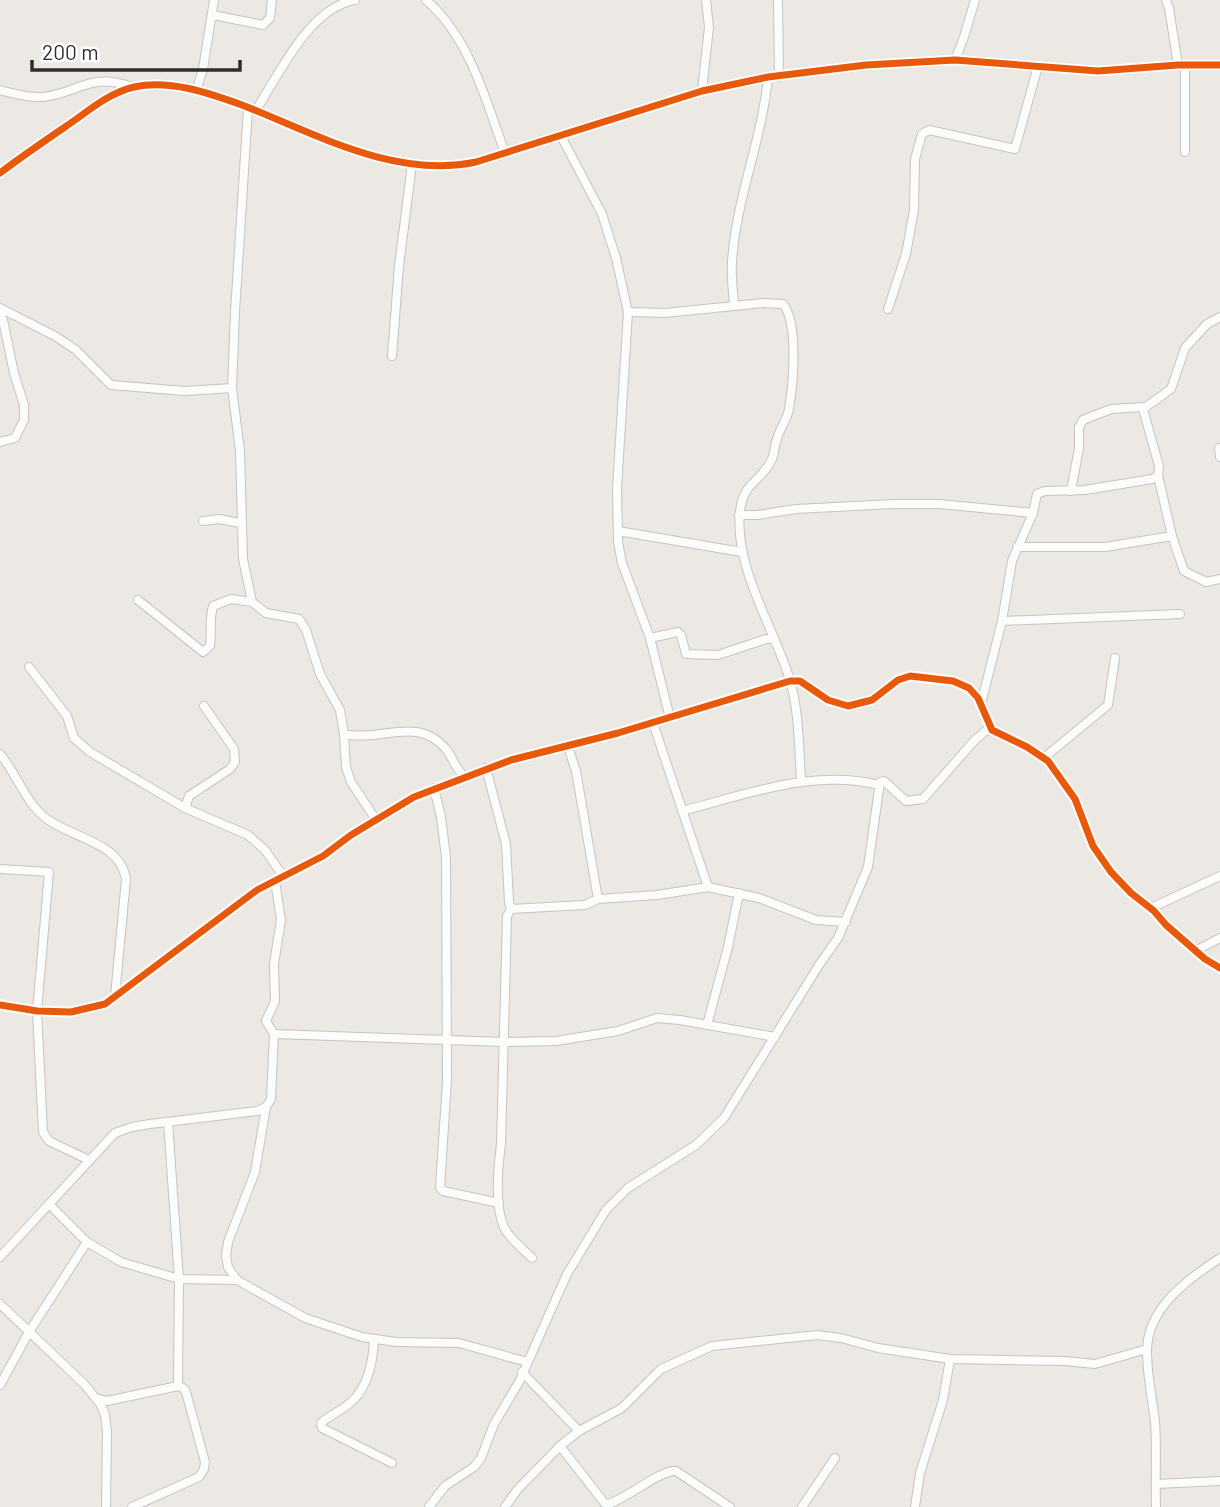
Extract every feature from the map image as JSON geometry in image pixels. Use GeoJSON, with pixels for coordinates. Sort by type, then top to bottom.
{"type":"FeatureCollection","features":[{"type":"Feature","properties":{"kind":"street"},"geometry":{"type":"LineString","coordinates":[[196,91],[203,69],[214,0]]}},
{"type":"Feature","properties":{"kind":"street"},"geometry":{"type":"LineString","coordinates":[[212,15],[263,25],[270,18],[272,0]]}},
{"type":"Feature","properties":{"kind":"street"},"geometry":{"type":"LineString","coordinates":[[252,602],[243,559],[240,452],[232,388],[235,312],[252,109],[317,20],[331,7],[355,0]]}},
{"type":"Feature","properties":{"kind":"street"},"geometry":{"type":"LineString","coordinates":[[426,0],[437,9],[464,49],[505,153]]}},
{"type":"Feature","properties":{"kind":"street"},"geometry":{"type":"LineString","coordinates":[[702,91],[709,27],[706,0]]}},
{"type":"Feature","properties":{"kind":"street"},"geometry":{"type":"LineString","coordinates":[[734,305],[733,250],[745,188],[774,77],[778,0]]}},
{"type":"Feature","properties":{"kind":"street"},"geometry":{"type":"LineString","coordinates":[[955,60],[975,0]]}},
{"type":"Feature","properties":{"kind":"street"},"geometry":{"type":"LineString","coordinates":[[1166,0],[1181,65],[1185,152]]}},
{"type":"Feature","properties":{"kind":"street"},"geometry":{"type":"LineString","coordinates":[[0,173],[113,94],[133,87],[162,85],[196,91],[252,109],[355,150],[412,164],[440,167],[458,166],[505,153],[702,91],[774,77],[866,65],[955,60],[1098,71],[1220,65]]}},
{"type":"Feature","properties":{"kind":"street"},"geometry":{"type":"LineString","coordinates":[[888,309],[906,254],[914,210],[915,159],[922,134],[929,130],[1015,149],[1038,66]]}},
{"type":"Feature","properties":{"kind":"street"},"geometry":{"type":"LineString","coordinates":[[0,90],[26,97],[43,97],[104,80],[133,87]]}},
{"type":"Feature","properties":{"kind":"street"},"geometry":{"type":"LineString","coordinates":[[561,136],[602,214],[616,258],[628,312],[617,488],[618,531],[622,563],[650,638],[670,718]]}},
{"type":"Feature","properties":{"kind":"street"},"geometry":{"type":"LineString","coordinates":[[392,356],[399,267],[412,164]]}},
{"type":"Feature","properties":{"kind":"street"},"geometry":{"type":"LineString","coordinates":[[628,312],[693,312],[763,303],[783,304],[787,308],[793,363],[789,410],[777,438],[772,459],[767,469],[745,491],[739,515],[742,552],[790,681],[801,780]]}},
{"type":"Feature","properties":{"kind":"street"},"geometry":{"type":"LineString","coordinates":[[0,307],[76,350],[111,385],[185,391],[232,388]]}},
{"type":"Feature","properties":{"kind":"street"},"geometry":{"type":"LineString","coordinates":[[0,314],[4,320],[24,412],[15,438],[0,442]]}},
{"type":"Feature","properties":{"kind":"street"},"geometry":{"type":"LineString","coordinates":[[1071,491],[1079,447],[1079,428],[1083,420],[1111,410],[1144,407],[1171,390],[1185,348],[1206,324],[1220,317]]}},
{"type":"Feature","properties":{"kind":"street"},"geometry":{"type":"LineString","coordinates":[[1144,407],[1143,413],[1159,466],[1158,476],[1172,536],[1186,573],[1196,575],[1206,582],[1220,579]]}},
{"type":"Feature","properties":{"kind":"street"},"geometry":{"type":"LineString","coordinates":[[981,704],[1002,621],[1012,561],[1039,493],[1071,491],[1158,476]]}},
{"type":"Feature","properties":{"kind":"street"},"geometry":{"type":"LineString","coordinates":[[739,515],[806,508],[894,504],[939,504],[1032,513]]}},
{"type":"Feature","properties":{"kind":"street"},"geometry":{"type":"LineString","coordinates":[[203,521],[232,520],[240,523]]}},
{"type":"Feature","properties":{"kind":"street"},"geometry":{"type":"LineString","coordinates":[[618,531],[742,552]]}},
{"type":"Feature","properties":{"kind":"street"},"geometry":{"type":"LineString","coordinates":[[1017,547],[1105,547],[1172,536]]}},
{"type":"Feature","properties":{"kind":"street"},"geometry":{"type":"LineString","coordinates":[[138,600],[204,652],[210,646],[210,616],[213,606],[231,599],[252,602],[265,613],[299,619],[320,674],[340,710],[345,767],[351,782],[376,820]]}},
{"type":"Feature","properties":{"kind":"street"},"geometry":{"type":"LineString","coordinates":[[1002,621],[1180,614]]}},
{"type":"Feature","properties":{"kind":"street"},"geometry":{"type":"LineString","coordinates":[[650,638],[678,632],[686,654],[709,656],[774,639]]}},
{"type":"Feature","properties":{"kind":"street"},"geometry":{"type":"LineString","coordinates":[[1045,757],[1108,705],[1115,658]]}},
{"type":"Feature","properties":{"kind":"street"},"geometry":{"type":"LineString","coordinates":[[29,667],[67,716],[74,738],[90,752],[185,808],[248,835],[265,850],[279,878],[281,920],[274,964],[275,1000],[267,1021],[274,1034],[271,1098],[266,1107],[255,1172],[228,1242],[228,1267],[237,1280],[305,1318],[374,1340],[459,1343],[527,1362]]}},
{"type":"Feature","properties":{"kind":"street"},"geometry":{"type":"LineString","coordinates":[[0,1005],[37,1011],[83,1010],[105,1004],[243,900],[323,856],[376,820],[433,788],[486,768],[653,723],[790,681],[800,681],[828,700],[848,706],[872,700],[904,678],[915,676],[953,681],[969,688],[981,704],[990,727],[1045,757],[1075,799],[1091,841],[1104,863],[1166,925],[1195,951],[1220,968]]}},
{"type":"Feature","properties":{"kind":"street"},"geometry":{"type":"LineString","coordinates":[[185,808],[190,796],[230,769],[235,762],[234,748],[204,706]]}},
{"type":"Feature","properties":{"kind":"street"},"geometry":{"type":"LineString","coordinates":[[653,723],[708,887]]}},
{"type":"Feature","properties":{"kind":"street"},"geometry":{"type":"LineString","coordinates":[[429,1507],[445,1486],[474,1467],[481,1458],[494,1424],[509,1402],[567,1274],[606,1210],[628,1188],[696,1145],[719,1124],[730,1111],[818,965],[838,939],[868,867],[879,785],[884,781],[906,801],[923,799],[990,727]]}},
{"type":"Feature","properties":{"kind":"street"},"geometry":{"type":"LineString","coordinates":[[344,735],[369,736],[421,731],[444,746],[456,769],[464,776]]}},
{"type":"Feature","properties":{"kind":"street"},"geometry":{"type":"LineString","coordinates":[[568,747],[576,771],[598,900]]}},
{"type":"Feature","properties":{"kind":"street"},"geometry":{"type":"LineString","coordinates":[[0,754],[11,766],[37,809],[47,819],[109,851],[122,866],[126,879],[115,996]]}},
{"type":"Feature","properties":{"kind":"street"},"geometry":{"type":"LineString","coordinates":[[486,768],[506,844],[511,909],[507,916],[499,1203],[505,1228],[532,1258]]}},
{"type":"Feature","properties":{"kind":"street"},"geometry":{"type":"LineString","coordinates":[[682,811],[801,780],[865,781],[879,785]]}},
{"type":"Feature","properties":{"kind":"street"},"geometry":{"type":"LineString","coordinates":[[433,788],[441,817],[446,857],[447,1040],[440,1187],[443,1191],[499,1203]]}},
{"type":"Feature","properties":{"kind":"street"},"geometry":{"type":"LineString","coordinates":[[0,869],[49,872],[37,1011],[43,1132],[49,1141],[89,1160]]}},
{"type":"Feature","properties":{"kind":"street"},"geometry":{"type":"LineString","coordinates":[[1150,908],[1220,876]]}},
{"type":"Feature","properties":{"kind":"street"},"geometry":{"type":"LineString","coordinates":[[511,909],[584,905],[598,900],[708,887],[739,893],[816,920],[846,922]]}},
{"type":"Feature","properties":{"kind":"street"},"geometry":{"type":"LineString","coordinates":[[707,1025],[739,893]]}},
{"type":"Feature","properties":{"kind":"street"},"geometry":{"type":"LineString","coordinates":[[1195,951],[1220,938]]}},
{"type":"Feature","properties":{"kind":"street"},"geometry":{"type":"LineString","coordinates":[[274,1034],[504,1042],[556,1041],[618,1031],[657,1018],[775,1037]]}},
{"type":"Feature","properties":{"kind":"street"},"geometry":{"type":"LineString","coordinates":[[0,1257],[115,1133],[132,1127],[257,1111],[266,1107]]}},
{"type":"Feature","properties":{"kind":"street"},"geometry":{"type":"LineString","coordinates":[[168,1122],[179,1279],[178,1387]]}},
{"type":"Feature","properties":{"kind":"street"},"geometry":{"type":"LineString","coordinates":[[49,1204],[87,1242],[121,1262],[179,1279],[237,1280]]}},
{"type":"Feature","properties":{"kind":"street"},"geometry":{"type":"LineString","coordinates":[[0,1385],[29,1332],[87,1242]]}},
{"type":"Feature","properties":{"kind":"street"},"geometry":{"type":"LineString","coordinates":[[1156,1507],[1155,1424],[1147,1349],[1151,1329],[1167,1303],[1193,1276],[1220,1258]]}},
{"type":"Feature","properties":{"kind":"street"},"geometry":{"type":"LineString","coordinates":[[0,1304],[85,1385],[105,1415],[106,1507]]}},
{"type":"Feature","properties":{"kind":"street"},"geometry":{"type":"LineString","coordinates":[[505,1507],[517,1489],[560,1446],[622,1408],[656,1373],[669,1364],[712,1346],[817,1335],[950,1359],[1095,1364],[1147,1349]]}},
{"type":"Feature","properties":{"kind":"street"},"geometry":{"type":"LineString","coordinates":[[374,1340],[370,1371],[361,1389],[352,1402],[321,1423],[321,1428],[392,1463]]}},
{"type":"Feature","properties":{"kind":"street"},"geometry":{"type":"LineString","coordinates":[[915,1507],[920,1473],[943,1400],[950,1359]]}},
{"type":"Feature","properties":{"kind":"street"},"geometry":{"type":"LineString","coordinates":[[522,1372],[579,1432]]}},
{"type":"Feature","properties":{"kind":"street"},"geometry":{"type":"LineString","coordinates":[[96,1398],[107,1401],[178,1387],[186,1392],[205,1462],[204,1469],[199,1477],[132,1507]]}},
{"type":"Feature","properties":{"kind":"street"},"geometry":{"type":"LineString","coordinates":[[560,1446],[606,1505],[672,1471],[730,1507]]}},
{"type":"Feature","properties":{"kind":"street"},"geometry":{"type":"LineString","coordinates":[[802,1507],[835,1458]]}},
{"type":"Feature","properties":{"kind":"street"},"geometry":{"type":"LineString","coordinates":[[1156,1484],[1220,1481]]}},
{"type":"Feature","properties":{"kind":"cycle path"},"geometry":{"type":"LineString","coordinates":[[0,173],[106,99],[124,90],[147,85],[175,86],[216,96],[356,151],[386,159],[446,166],[476,162],[702,91],[768,77],[866,65],[955,60],[1098,71],[1220,65]]}},
{"type":"Feature","properties":{"kind":"cycle path"},"geometry":{"type":"LineString","coordinates":[[0,1005],[37,1011],[71,1012],[105,1004],[257,890],[323,856],[351,835],[414,797],[511,760],[618,733],[790,681],[800,681],[828,700],[848,706],[872,700],[898,680],[910,676],[953,681],[969,688],[978,698],[992,730],[1048,761],[1075,799],[1093,846],[1111,872],[1166,925],[1205,959],[1220,968]]}}]}
